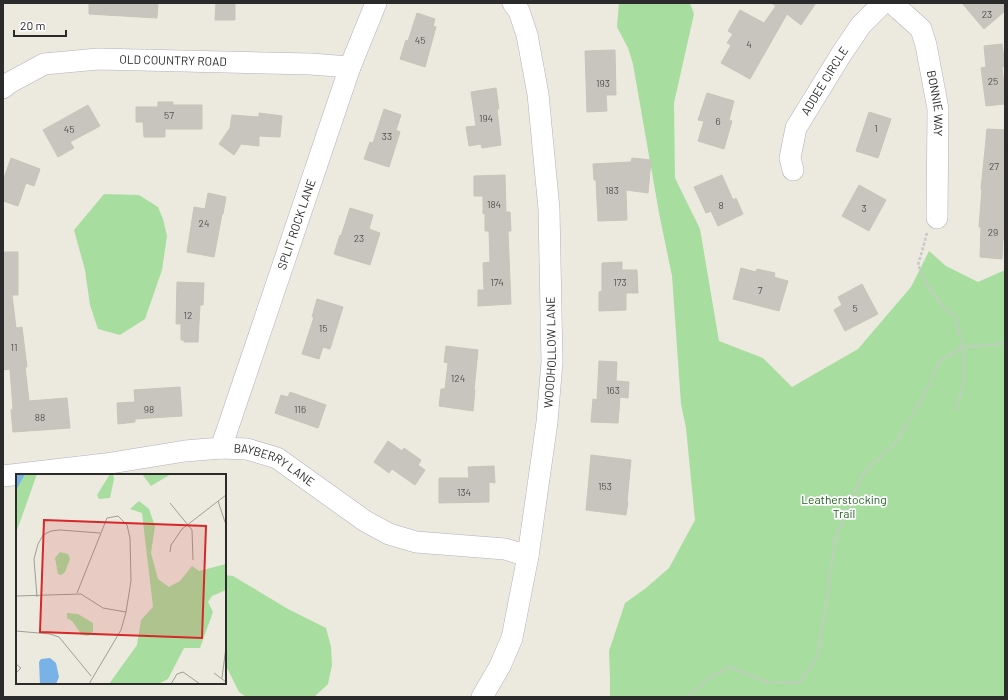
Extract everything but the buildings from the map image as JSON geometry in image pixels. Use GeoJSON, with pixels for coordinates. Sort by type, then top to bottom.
{"type":"FeatureCollection","features":[{"type":"Feature","properties":{"kind":"street","name":"SPLIT ROCK LANE"},"geometry":{"type":"LineString","coordinates":[[222,448],[350,68],[376,3]]}},
{"type":"Feature","properties":{"kind":"street","name":"WOODHOLLOW LANE"},"geometry":{"type":"LineString","coordinates":[[482,697],[500,666],[512,638],[528,556],[547,422],[552,362],[549,209],[538,94],[527,34],[519,11],[513,3]]}},
{"type":"Feature","properties":{"kind":"street","name":"ADDEE CIRCLE"},"geometry":{"type":"LineString","coordinates":[[793,170],[790,158],[796,128],[861,25],[883,3]]}},
{"type":"Feature","properties":{"kind":"street","name":"BONNIE WAY"},"geometry":{"type":"LineString","coordinates":[[892,3],[921,29],[926,45],[938,109],[933,223]]}},
{"type":"Feature","properties":{"kind":"street","name":"OLD COUNTRY ROAD"},"geometry":{"type":"LineString","coordinates":[[3,88],[9,83],[44,64],[98,59],[310,64],[350,68]]}},
{"type":"Feature","properties":{"kind":"street","name":"BAYBERRY LANE"},"geometry":{"type":"LineString","coordinates":[[20,474],[105,464],[184,451],[222,448],[247,449],[276,458],[365,521],[389,534],[416,542],[505,549],[528,556]]}},
{"type":"Feature","properties":{"kind":"street","name":"BAYBERRY LANE"},"geometry":{"type":"LineString","coordinates":[[3,476],[16,474]]}},
{"type":"Feature","properties":{"kind":"path"},"geometry":{"type":"LineString","coordinates":[[933,223],[924,244],[918,265],[928,287],[942,307],[954,315],[963,347],[964,380],[957,409]]}},
{"type":"Feature","properties":{"kind":"path"},"geometry":{"type":"LineString","coordinates":[[688,697],[710,677],[730,667],[768,682],[799,683],[817,657],[827,600],[835,539],[863,474],[896,442],[926,393],[938,362],[963,347],[1005,343]]}},
{"type":"Feature","properties":{"kind":"green space","name":"Leatherstocking Trail"},"geometry":{"type":"Polygon","coordinates":[[[619,3],[690,3],[694,14],[674,103],[675,178],[700,229],[719,341],[763,358],[792,387],[858,349],[911,287],[929,251],[946,266],[978,282],[1005,270],[1005,697],[610,697],[609,651],[625,603],[646,588],[669,568],[695,520],[686,428],[681,404],[672,276],[659,213],[633,64],[628,48],[617,27],[619,3]]]}},
{"type":"Feature","properties":{"kind":"green space"},"geometry":{"type":"Polygon","coordinates":[[[104,194],[139,195],[158,207],[163,219],[167,236],[162,270],[145,319],[120,335],[98,329],[90,305],[85,270],[74,230],[104,194]]]}},
{"type":"Feature","properties":{"kind":"green space"},"geometry":{"type":"Polygon","coordinates":[[[226,575],[233,576],[288,609],[326,628],[331,647],[332,665],[328,684],[314,697],[246,697],[239,692],[226,666],[226,575]]]}}]}
